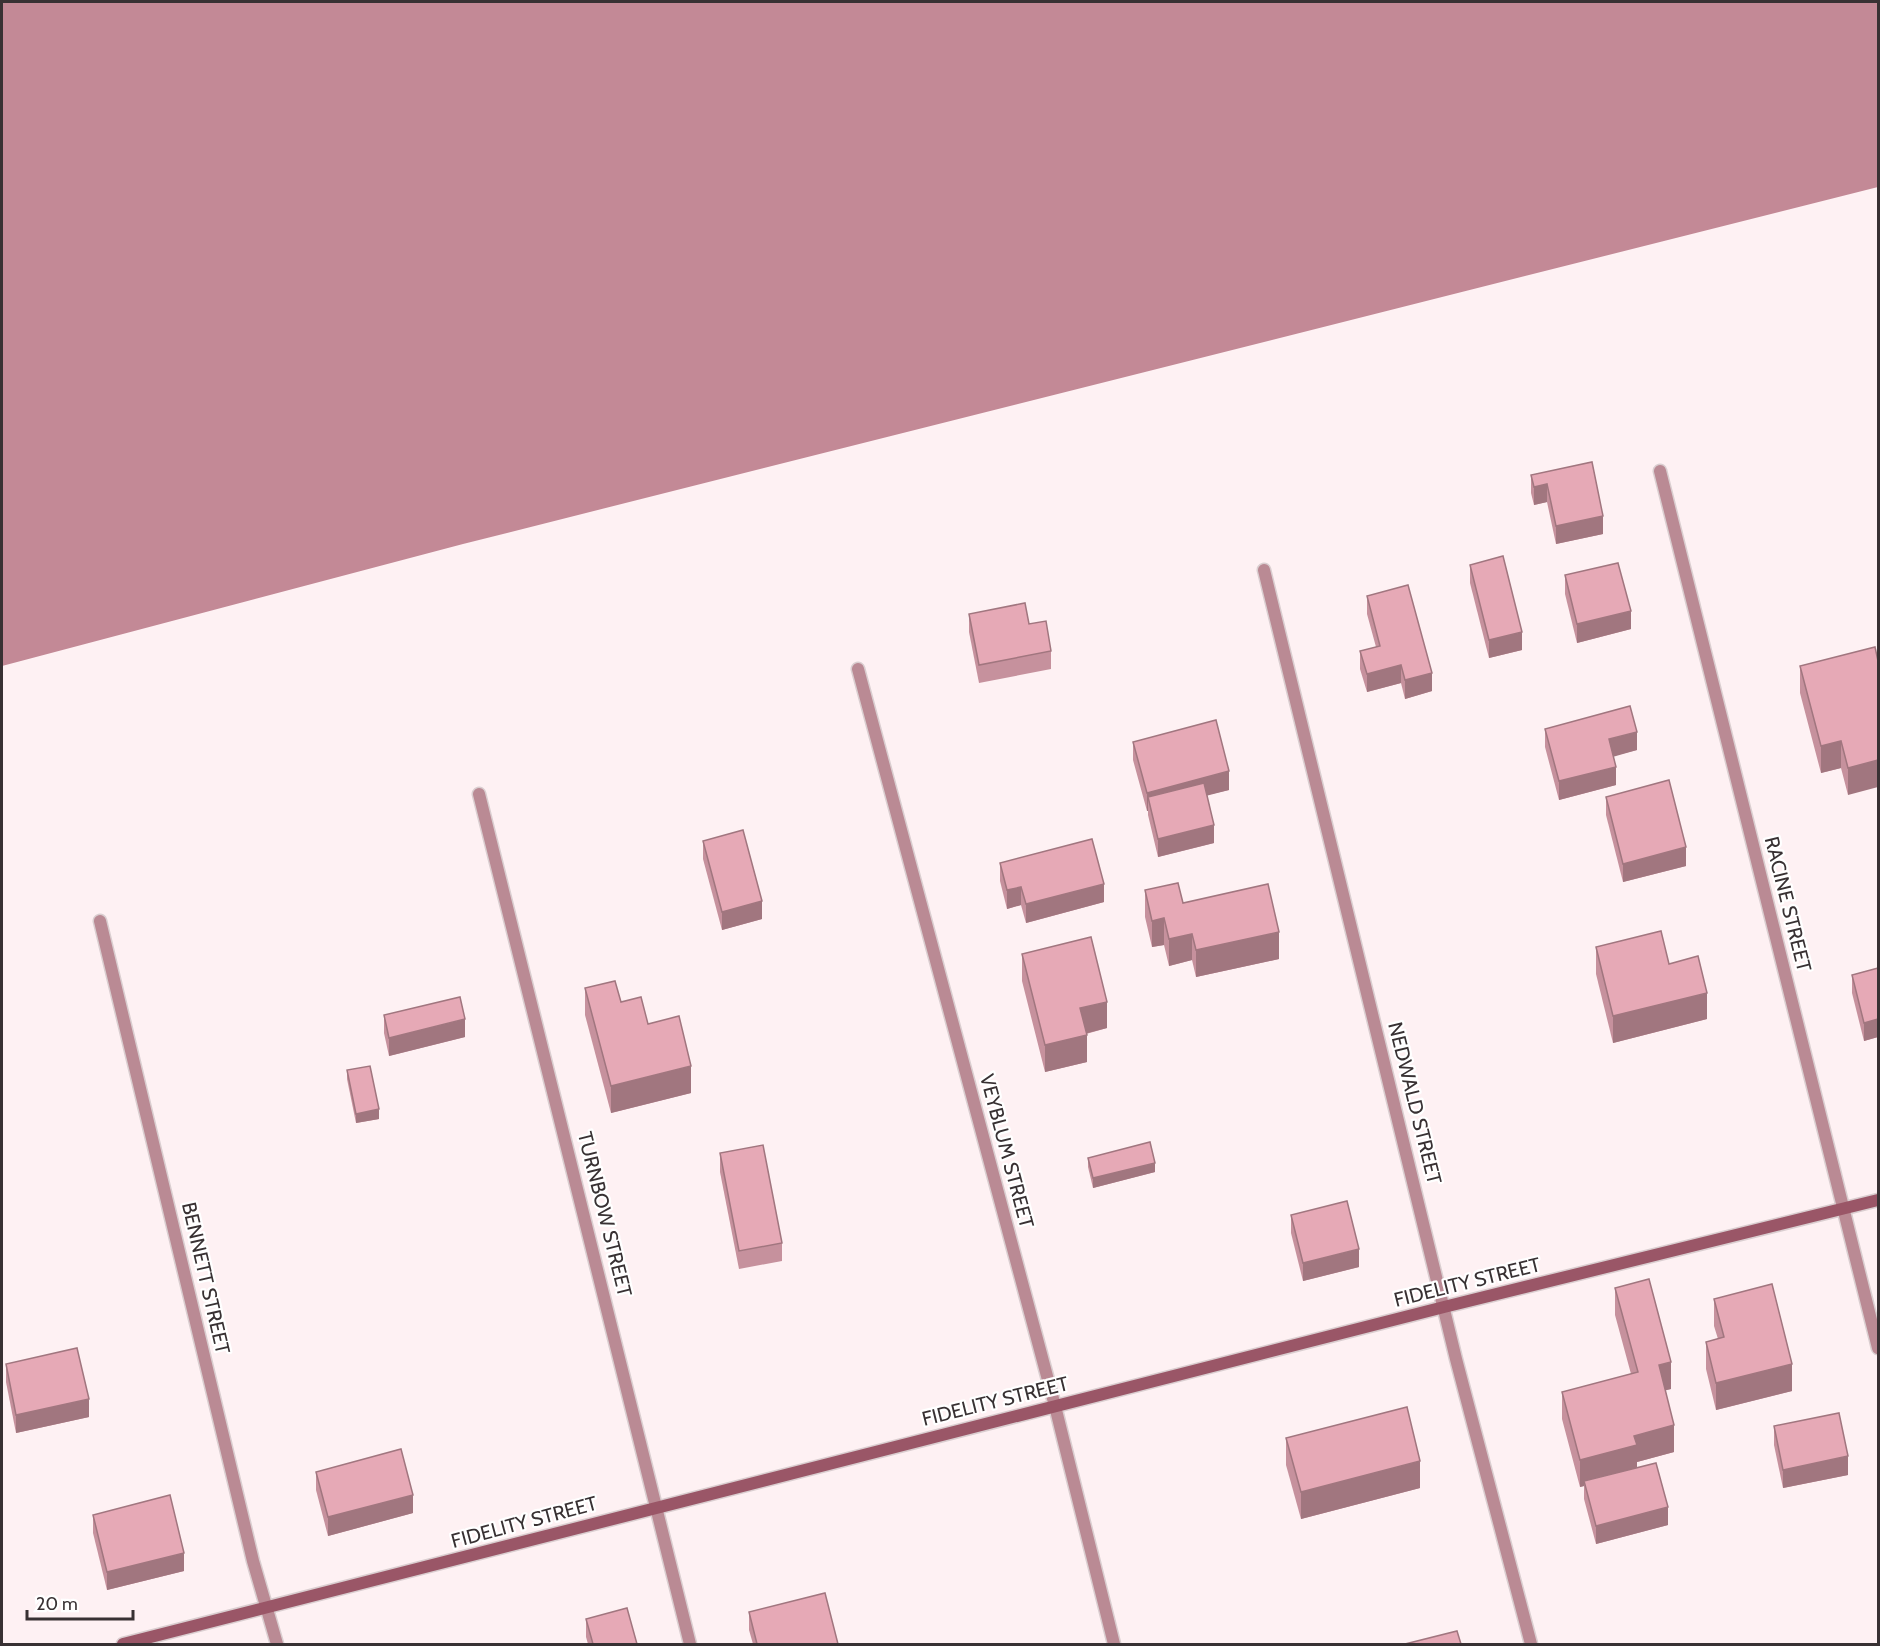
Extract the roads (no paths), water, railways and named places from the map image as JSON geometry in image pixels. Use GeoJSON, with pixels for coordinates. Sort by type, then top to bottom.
{"type":"FeatureCollection","features":[{"type":"Feature","properties":{"kind":"main road","name":"FIDELITY STREET"},"geometry":{"type":"LineString","coordinates":[[123,1644],[268,1609],[1444,1307],[1878,1200]]}},
{"type":"Feature","properties":{"kind":"street","name":"RACINE STREET"},"geometry":{"type":"LineString","coordinates":[[1660,471],[1878,1348]]}},
{"type":"Feature","properties":{"kind":"street","name":"NEDWALD STREET"},"geometry":{"type":"LineString","coordinates":[[1264,570],[1444,1307],[1531,1644]]}},
{"type":"Feature","properties":{"kind":"street","name":"VEYBLUM STREET"},"geometry":{"type":"LineString","coordinates":[[858,669],[1055,1406],[1114,1644]]}},
{"type":"Feature","properties":{"kind":"street","name":"TURNBOW STREET"},"geometry":{"type":"LineString","coordinates":[[479,794],[690,1644]]}},
{"type":"Feature","properties":{"kind":"street","name":"BENNETT STREET"},"geometry":{"type":"LineString","coordinates":[[100,921],[250,1549],[277,1644]]}}]}
